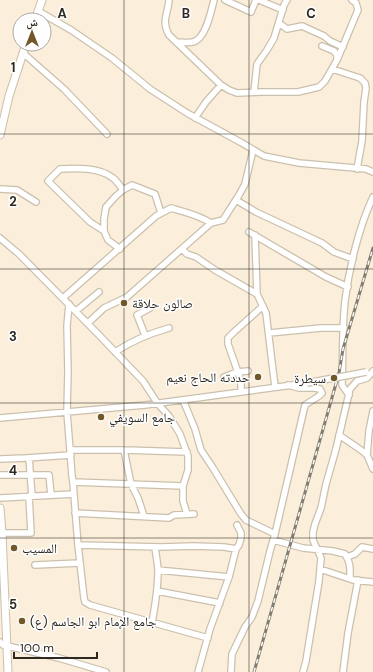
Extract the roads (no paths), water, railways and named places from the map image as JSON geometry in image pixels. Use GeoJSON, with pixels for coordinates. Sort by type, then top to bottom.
{"type":"FeatureCollection","features":[{"type":"Feature","properties":{"kind":"main road"},"geometry":{"type":"LineString","coordinates":[[38,10],[42,0]]}},
{"type":"Feature","properties":{"kind":"main road"},"geometry":{"type":"LineString","coordinates":[[0,135],[9,96],[23,53]]}},
{"type":"Feature","properties":{"kind":"main road"},"geometry":{"type":"LineString","coordinates":[[0,508],[2,533],[2,645],[8,672]]}},
{"type":"Feature","properties":{"kind":"street"},"geometry":{"type":"LineString","coordinates":[[169,0],[169,7],[165,21],[165,28],[169,34],[221,85],[237,93],[298,92],[319,87],[325,81],[337,60],[358,10],[357,7],[360,0]]}},
{"type":"Feature","properties":{"kind":"street"},"geometry":{"type":"LineString","coordinates":[[177,42],[194,42],[200,39],[206,27],[214,0]]}},
{"type":"Feature","properties":{"kind":"street"},"geometry":{"type":"LineString","coordinates":[[225,0],[251,12],[258,0],[283,10]]}},
{"type":"Feature","properties":{"kind":"street"},"geometry":{"type":"LineString","coordinates":[[254,92],[257,64],[274,38],[287,0]]}},
{"type":"Feature","properties":{"kind":"street"},"geometry":{"type":"LineString","coordinates":[[352,0],[356,3],[357,7]]}},
{"type":"Feature","properties":{"kind":"street"},"geometry":{"type":"LineString","coordinates":[[38,10],[112,58],[150,89],[195,118],[264,156],[292,162],[366,169],[373,172]]}},
{"type":"Feature","properties":{"kind":"street"},"geometry":{"type":"LineString","coordinates":[[279,23],[287,29],[302,26],[343,47]]}},
{"type":"Feature","properties":{"kind":"street"},"geometry":{"type":"LineString","coordinates":[[322,46],[334,50],[337,55],[337,60]]}},
{"type":"Feature","properties":{"kind":"street"},"geometry":{"type":"LineString","coordinates":[[23,53],[64,89],[107,134]]}},
{"type":"Feature","properties":{"kind":"street"},"geometry":{"type":"LineString","coordinates":[[332,69],[360,78],[365,83],[366,88],[362,141],[358,168]]}},
{"type":"Feature","properties":{"kind":"street"},"geometry":{"type":"LineString","coordinates":[[195,118],[206,102],[221,85]]}},
{"type":"Feature","properties":{"kind":"street"},"geometry":{"type":"LineString","coordinates":[[88,323],[104,308],[127,297],[211,223],[223,220],[245,184],[253,150]]}},
{"type":"Feature","properties":{"kind":"street"},"geometry":{"type":"LineString","coordinates":[[104,231],[90,222],[48,181],[60,169],[79,168],[100,171],[107,174],[113,178],[123,190]]}},
{"type":"Feature","properties":{"kind":"street"},"geometry":{"type":"LineString","coordinates":[[120,249],[108,240],[104,231],[104,219],[106,207],[123,190],[132,185],[155,194],[162,213]]}},
{"type":"Feature","properties":{"kind":"street"},"geometry":{"type":"LineString","coordinates":[[0,189],[17,190],[36,202]]}},
{"type":"Feature","properties":{"kind":"street"},"geometry":{"type":"LineString","coordinates":[[349,395],[342,385],[345,302],[360,231],[373,197]]}},
{"type":"Feature","properties":{"kind":"street"},"geometry":{"type":"LineString","coordinates":[[236,200],[256,212],[322,243],[334,252],[353,259]]}},
{"type":"Feature","properties":{"kind":"street"},"geometry":{"type":"LineString","coordinates":[[63,298],[156,216],[171,208],[203,218],[211,223]]}},
{"type":"Feature","properties":{"kind":"street"},"geometry":{"type":"LineString","coordinates":[[249,232],[326,277],[348,287]]}},
{"type":"Feature","properties":{"kind":"street"},"geometry":{"type":"LineString","coordinates":[[255,235],[257,294],[266,313],[275,387]]}},
{"type":"Feature","properties":{"kind":"street"},"geometry":{"type":"LineString","coordinates":[[0,238],[19,254],[88,323],[143,381],[158,404],[169,416],[180,434],[188,456],[188,470],[183,486],[183,501],[187,514]]}},
{"type":"Feature","properties":{"kind":"street"},"geometry":{"type":"LineString","coordinates":[[182,249],[187,254],[196,257],[215,270],[257,294]]}},
{"type":"Feature","properties":{"kind":"street"},"geometry":{"type":"LineString","coordinates":[[76,312],[99,292]]}},
{"type":"Feature","properties":{"kind":"street"},"geometry":{"type":"LineString","coordinates":[[69,304],[67,326],[68,412],[75,514],[84,598],[90,605],[208,638]]}},
{"type":"Feature","properties":{"kind":"street"},"geometry":{"type":"LineString","coordinates":[[241,392],[241,381],[228,344],[228,338],[262,306]]}},
{"type":"Feature","properties":{"kind":"street"},"geometry":{"type":"LineString","coordinates":[[145,335],[137,315],[150,308]]}},
{"type":"Feature","properties":{"kind":"street"},"geometry":{"type":"LineString","coordinates":[[115,352],[128,343],[145,335],[169,328]]}},
{"type":"Feature","properties":{"kind":"street"},"geometry":{"type":"LineString","coordinates":[[268,333],[321,328],[344,328]]}},
{"type":"Feature","properties":{"kind":"street"},"geometry":{"type":"LineString","coordinates":[[224,376],[248,370]]}},
{"type":"Feature","properties":{"kind":"street"},"geometry":{"type":"LineString","coordinates":[[0,418],[158,404],[307,383],[373,370]]}},
{"type":"Feature","properties":{"kind":"street"},"geometry":{"type":"LineString","coordinates":[[303,672],[321,558],[313,540],[313,532],[321,508],[350,389],[357,381],[367,378],[373,370]]}},
{"type":"Feature","properties":{"kind":"street"},"geometry":{"type":"LineString","coordinates":[[231,672],[232,654],[245,627],[252,617],[258,601],[305,405],[322,393],[320,389],[298,388],[288,385]]}},
{"type":"Feature","properties":{"kind":"street"},"geometry":{"type":"LineString","coordinates":[[183,400],[196,429],[201,450],[246,520],[274,537],[297,547],[333,551],[345,554],[349,560],[350,578]]}},
{"type":"Feature","properties":{"kind":"street"},"geometry":{"type":"LineString","coordinates":[[367,455],[369,431],[373,411]]}},
{"type":"Feature","properties":{"kind":"street"},"geometry":{"type":"LineString","coordinates":[[339,435],[367,455],[373,469]]}},
{"type":"Feature","properties":{"kind":"street"},"geometry":{"type":"LineString","coordinates":[[0,459],[124,450],[187,452]]}},
{"type":"Feature","properties":{"kind":"street"},"geometry":{"type":"LineString","coordinates":[[124,450],[131,484],[138,498],[144,516]]}},
{"type":"Feature","properties":{"kind":"street"},"geometry":{"type":"LineString","coordinates":[[2,533],[31,533],[30,458]]}},
{"type":"Feature","properties":{"kind":"street"},"geometry":{"type":"LineString","coordinates":[[0,476],[49,475],[51,495]]}},
{"type":"Feature","properties":{"kind":"street"},"geometry":{"type":"LineString","coordinates":[[73,482],[183,486]]}},
{"type":"Feature","properties":{"kind":"street"},"geometry":{"type":"LineString","coordinates":[[0,498],[74,494]]}},
{"type":"Feature","properties":{"kind":"street"},"geometry":{"type":"LineString","coordinates":[[75,514],[170,518],[174,515],[194,514]]}},
{"type":"Feature","properties":{"kind":"street"},"geometry":{"type":"LineString","coordinates":[[198,672],[229,577],[236,549],[241,538],[241,533],[237,525]]}},
{"type":"Feature","properties":{"kind":"street"},"geometry":{"type":"LineString","coordinates":[[78,545],[155,547],[194,546],[236,549]]}},
{"type":"Feature","properties":{"kind":"street"},"geometry":{"type":"LineString","coordinates":[[152,622],[157,590],[158,570],[155,547]]}},
{"type":"Feature","properties":{"kind":"street"},"geometry":{"type":"LineString","coordinates":[[347,557],[355,554],[362,547],[373,549]]}},
{"type":"Feature","properties":{"kind":"street"},"geometry":{"type":"LineString","coordinates":[[35,565],[80,563]]}},
{"type":"Feature","properties":{"kind":"street"},"geometry":{"type":"LineString","coordinates":[[320,569],[358,580],[373,582]]}},
{"type":"Feature","properties":{"kind":"street"},"geometry":{"type":"LineString","coordinates":[[158,570],[229,577]]}},
{"type":"Feature","properties":{"kind":"street"},"geometry":{"type":"LineString","coordinates":[[343,672],[348,633],[358,580]]}},
{"type":"Feature","properties":{"kind":"street"},"geometry":{"type":"LineString","coordinates":[[157,590],[220,603]]}},
{"type":"Feature","properties":{"kind":"street"},"geometry":{"type":"LineString","coordinates":[[2,645],[59,658],[98,671],[106,672]]}},
{"type":"Feature","properties":{"kind":"railway"},"geometry":{"type":"LineString","coordinates":[[254,672],[339,373],[343,349],[373,248]]}},
{"type":"Feature","properties":{"kind":"place","name":"صالون حلاقة"},"geometry":{"type":"Point","coordinates":[124,303]}},
{"type":"Feature","properties":{"kind":"place","name":"حددته الحاج نعيم"},"geometry":{"type":"Point","coordinates":[258,377]}},
{"type":"Feature","properties":{"kind":"place","name":"سيطرة"},"geometry":{"type":"Point","coordinates":[334,378]}},
{"type":"Feature","properties":{"kind":"place","name":"جامع السويفي"},"geometry":{"type":"Point","coordinates":[101,417]}},
{"type":"Feature","properties":{"kind":"place","name":"المسيب"},"geometry":{"type":"Point","coordinates":[14,548]}},
{"type":"Feature","properties":{"kind":"place","name":"جامع الإمام ابو الجاسم (ع)"},"geometry":{"type":"Point","coordinates":[22,621]}}]}
